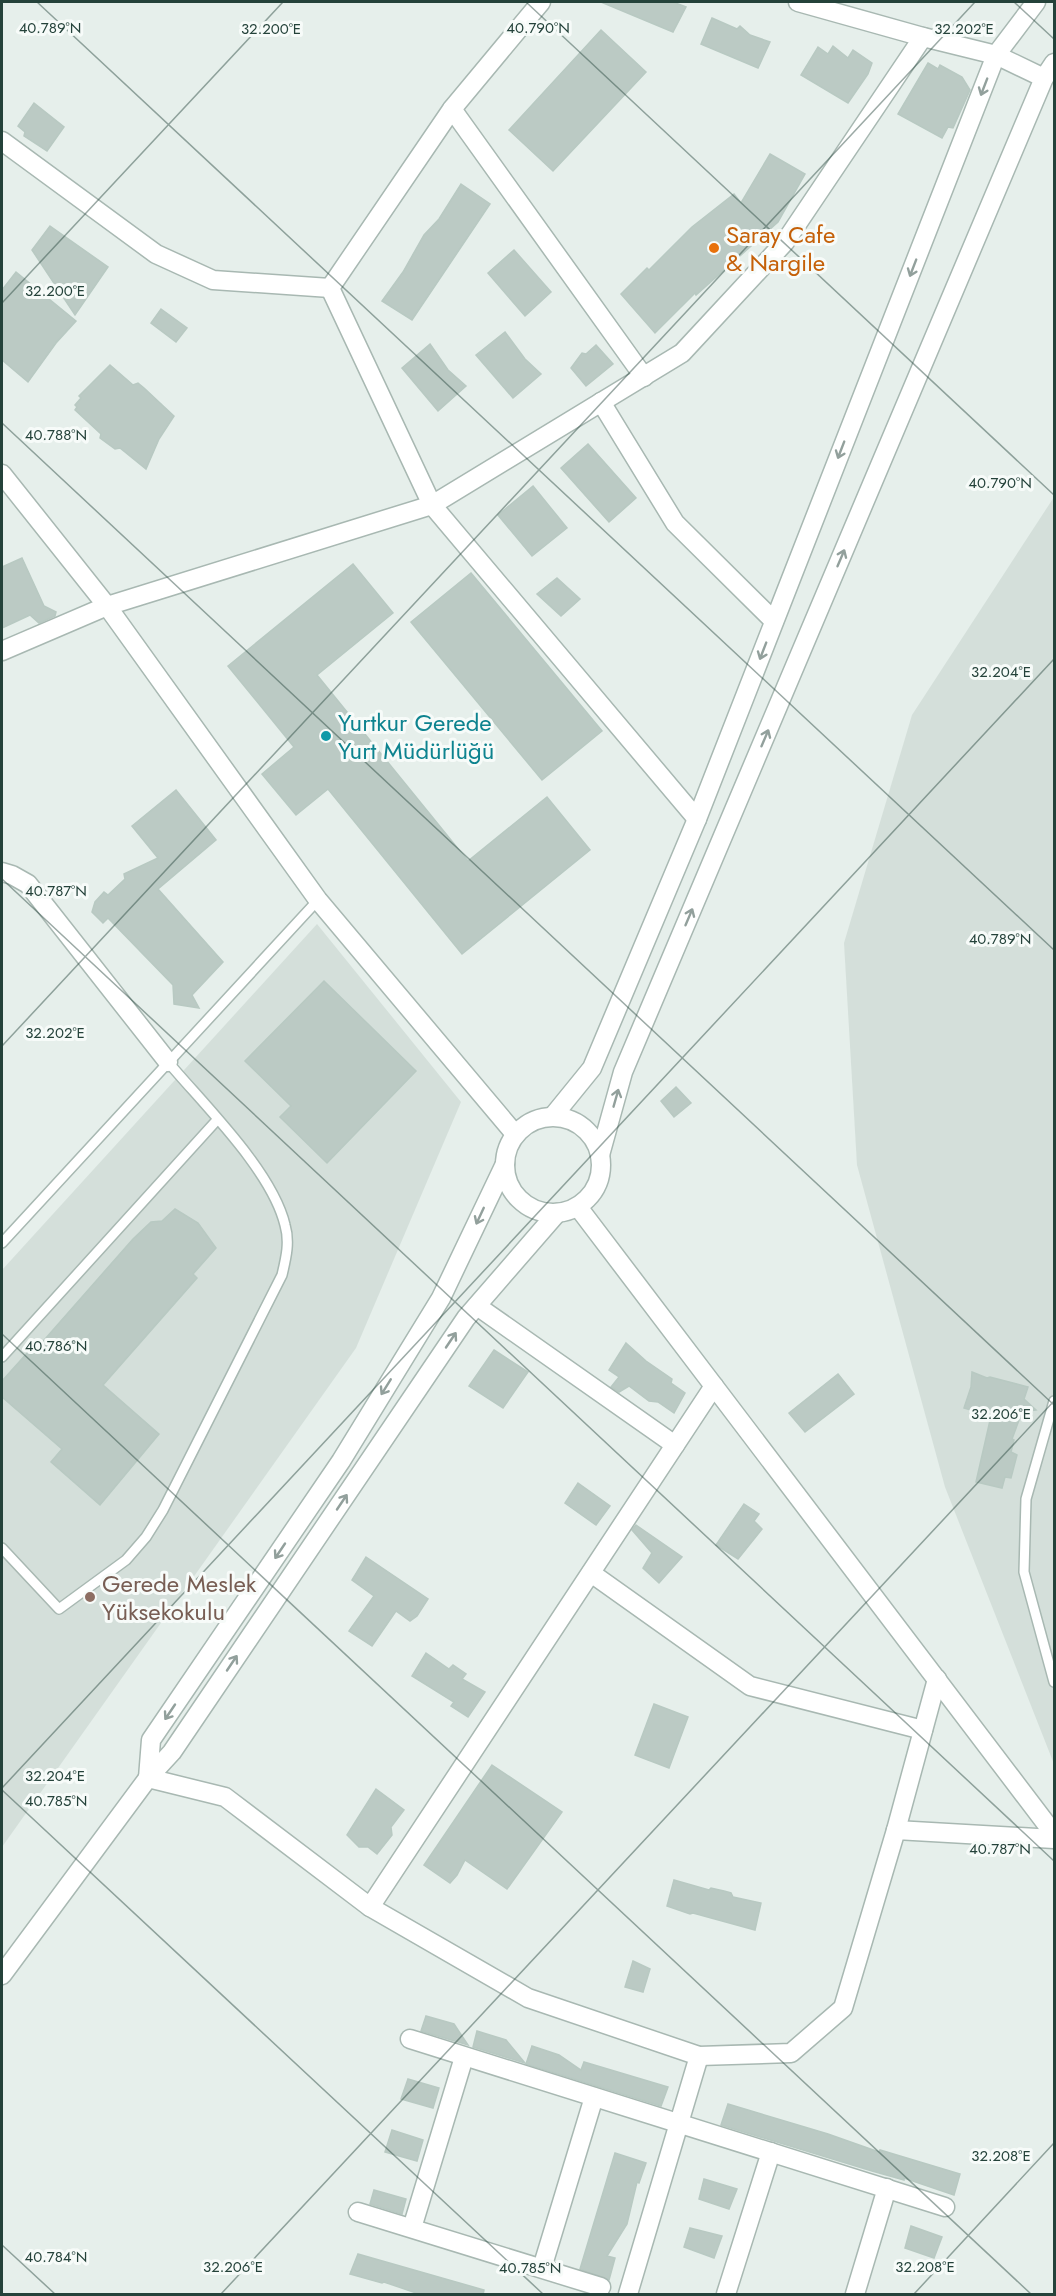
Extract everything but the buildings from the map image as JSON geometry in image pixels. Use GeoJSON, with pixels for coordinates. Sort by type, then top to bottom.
{"type":"FeatureCollection","features":[{"type":"Feature","properties":{"kind":"street"},"geometry":{"type":"LineString","coordinates":[[330,288],[452,109],[541,2]]}},
{"type":"Feature","properties":{"kind":"street"},"geometry":{"type":"LineString","coordinates":[[600,1155],[623,1072],[1049,71],[798,2]]}},
{"type":"Feature","properties":{"kind":"street"},"geometry":{"type":"LineString","coordinates":[[553,1116],[592,1068],[697,819],[996,55],[1036,2]]}},
{"type":"Feature","properties":{"kind":"street"},"geometry":{"type":"LineString","coordinates":[[2,651],[107,606],[432,505],[682,353],[785,242],[923,38]]}},
{"type":"Feature","properties":{"kind":"street"},"geometry":{"type":"LineString","coordinates":[[452,109],[644,377]]}},
{"type":"Feature","properties":{"kind":"street"},"geometry":{"type":"LineString","coordinates":[[2,141],[156,254],[213,280],[330,288]]}},
{"type":"Feature","properties":{"kind":"street"},"geometry":{"type":"LineString","coordinates":[[330,288],[432,505],[697,819]]}},
{"type":"Feature","properties":{"kind":"street"},"geometry":{"type":"LineString","coordinates":[[602,402],[675,523],[774,621]]}},
{"type":"Feature","properties":{"kind":"street"},"geometry":{"type":"LineString","coordinates":[[2,474],[107,606],[318,900],[515,1134]]}},
{"type":"Feature","properties":{"kind":"street"},"geometry":{"type":"LineString","coordinates":[[2,872],[28,884],[168,1062]]}},
{"type":"Feature","properties":{"kind":"street"},"geometry":{"type":"LineString","coordinates":[[148,1778],[152,1740],[341,1461],[441,1298],[505,1164],[508,1148],[515,1134],[532,1122],[553,1116],[569,1119],[584,1127],[594,1139],[600,1155],[602,1170],[598,1184],[590,1197],[578,1207],[557,1213],[541,1212],[526,1205],[515,1194],[507,1180],[505,1164]]}},
{"type":"Feature","properties":{"kind":"street"},"geometry":{"type":"LineString","coordinates":[[578,1207],[1054,1834]]}},
{"type":"Feature","properties":{"kind":"street"},"geometry":{"type":"LineString","coordinates":[[2,1975],[148,1778],[172,1752],[466,1318],[557,1213]]}},
{"type":"Feature","properties":{"kind":"street"},"geometry":{"type":"LineString","coordinates":[[477,1306],[675,1445]]}},
{"type":"Feature","properties":{"kind":"street"},"geometry":{"type":"LineString","coordinates":[[370,1907],[714,1386]]}},
{"type":"Feature","properties":{"kind":"street"},"geometry":{"type":"LineString","coordinates":[[591,1573],[750,1686],[923,1730]]}},
{"type":"Feature","properties":{"kind":"street"},"geometry":{"type":"LineString","coordinates":[[148,1778],[225,1797],[370,1907],[528,1998],[699,2056],[791,2053],[843,2008],[896,1830],[937,1679]]}},
{"type":"Feature","properties":{"kind":"street"},"geometry":{"type":"LineString","coordinates":[[896,1830],[1054,1839]]}},
{"type":"Feature","properties":{"kind":"street"},"geometry":{"type":"LineString","coordinates":[[410,2039],[945,2206]]}},
{"type":"Feature","properties":{"kind":"street"},"geometry":{"type":"LineString","coordinates":[[628,2295],[699,2056]]}},
{"type":"Feature","properties":{"kind":"street"},"geometry":{"type":"LineString","coordinates":[[412,2228],[464,2057]]}},
{"type":"Feature","properties":{"kind":"street"},"geometry":{"type":"LineString","coordinates":[[542,2268],[594,2097]]}},
{"type":"Feature","properties":{"kind":"street"},"geometry":{"type":"LineString","coordinates":[[726,2295],[771,2152]]}},
{"type":"Feature","properties":{"kind":"street"},"geometry":{"type":"LineString","coordinates":[[855,2295],[887,2188]]}},
{"type":"Feature","properties":{"kind":"street"},"geometry":{"type":"LineString","coordinates":[[358,2212],[602,2287]]}},
{"type":"Feature","properties":{"kind":"lane"},"geometry":{"type":"LineString","coordinates":[[2,1243],[318,900]]}},
{"type":"Feature","properties":{"kind":"lane"},"geometry":{"type":"LineString","coordinates":[[2,1548],[59,1610],[126,1560],[146,1538],[196,1447],[282,1275],[288,1251],[285,1226],[273,1194],[249,1157],[168,1062]]}},
{"type":"Feature","properties":{"kind":"lane"},"geometry":{"type":"LineString","coordinates":[[2,1357],[217,1120]]}},
{"type":"Feature","properties":{"kind":"lane"},"geometry":{"type":"LineString","coordinates":[[1054,1401],[1026,1499],[1024,1572],[1054,1682]]}},
{"type":"Feature","properties":{"kind":"shaded area"},"geometry":{"type":"Polygon","coordinates":[[[1054,497],[1054,1764],[945,1487],[857,1165],[844,943],[912,715],[1054,497]]]}},
{"type":"Feature","properties":{"kind":"shaded area","name":"Gerede Meslek Yüksekokulu"},"geometry":{"type":"Polygon","coordinates":[[[317,924],[461,1102],[356,1348],[2,1847],[2,1270],[317,924]]]}},
{"type":"Feature","properties":{"kind":"place","name":"Saray Cafe & Nargile"},"geometry":{"type":"Point","coordinates":[714,248]}},
{"type":"Feature","properties":{"kind":"place","name":"Yurtkur Gerede Yurt Müdürlüğü"},"geometry":{"type":"Point","coordinates":[326,736]}},
{"type":"Feature","properties":{"kind":"place","name":"Gerede Meslek Yüksekokulu"},"geometry":{"type":"Point","coordinates":[90,1597]}}]}
